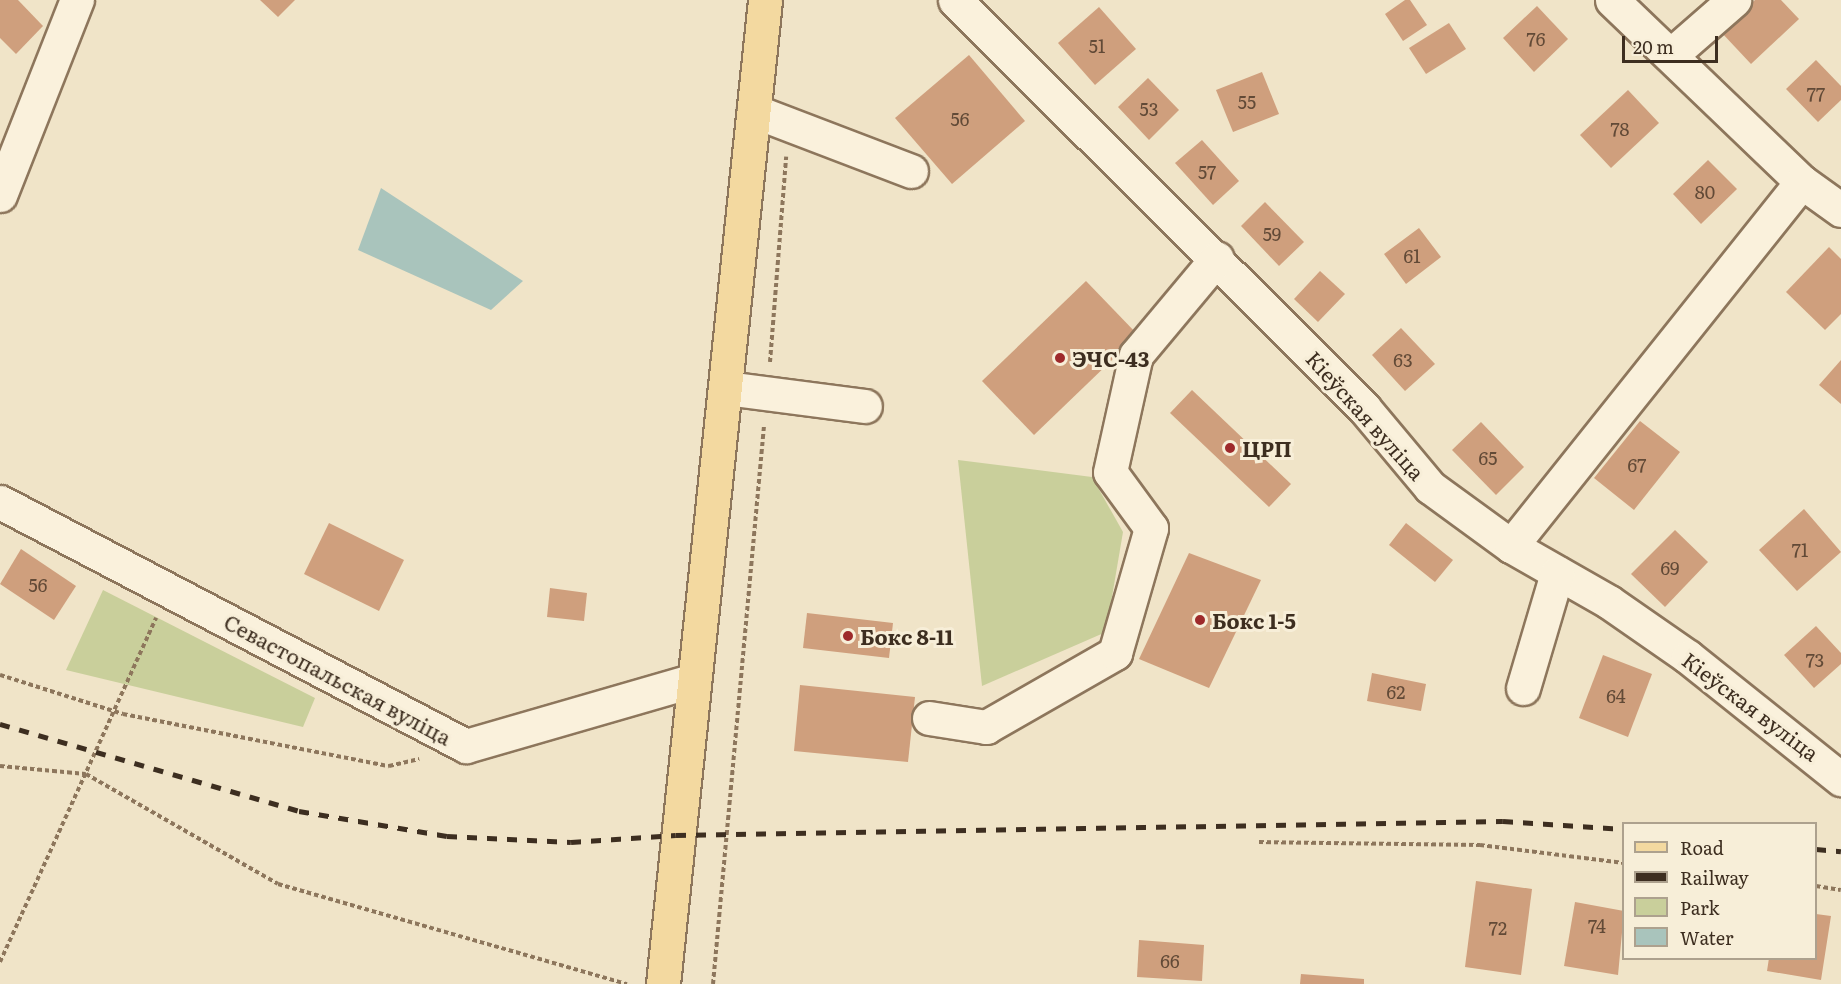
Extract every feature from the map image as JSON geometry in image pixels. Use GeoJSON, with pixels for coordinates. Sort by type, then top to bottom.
{"type":"FeatureCollection","features":[{"type":"Feature","properties":{"kind":"main road"},"geometry":{"type":"LineString","coordinates":[[663,984],[765,0]]}},
{"type":"Feature","properties":{"kind":"street"},"geometry":{"type":"LineString","coordinates":[[0,195],[77,0]]}},
{"type":"Feature","properties":{"kind":"street","name":"Кіеўская вуліца"},"geometry":{"type":"LineString","coordinates":[[955,0],[1217,258],[1364,408],[1430,487],[1510,546],[1557,573],[1688,657],[1837,770]]}},
{"type":"Feature","properties":{"kind":"street"},"geometry":{"type":"LineString","coordinates":[[1612,0],[1802,182],[1841,210]]}},
{"type":"Feature","properties":{"kind":"street"},"geometry":{"type":"LineString","coordinates":[[1671,55],[1734,0]]}},
{"type":"Feature","properties":{"kind":"street"},"geometry":{"type":"LineString","coordinates":[[754,111],[911,171]]}},
{"type":"Feature","properties":{"kind":"street"},"geometry":{"type":"LineString","coordinates":[[1510,546],[1802,182]]}},
{"type":"Feature","properties":{"kind":"street"},"geometry":{"type":"LineString","coordinates":[[928,718],[986,727],[1116,653],[1151,528],[1110,472],[1136,355],[1217,258]]}},
{"type":"Feature","properties":{"kind":"street"},"geometry":{"type":"LineString","coordinates":[[726,388],[865,406]]}},
{"type":"Feature","properties":{"kind":"street","name":"Севастопальская вуліца"},"geometry":{"type":"LineString","coordinates":[[0,501],[466,746],[694,680]]}},
{"type":"Feature","properties":{"kind":"street"},"geometry":{"type":"LineString","coordinates":[[1523,688],[1557,573]]}},
{"type":"Feature","properties":{"kind":"path"},"geometry":{"type":"LineString","coordinates":[[713,984],[767,394],[788,124]]}},
{"type":"Feature","properties":{"kind":"path"},"geometry":{"type":"LineString","coordinates":[[0,962],[169,590]]}},
{"type":"Feature","properties":{"kind":"path"},"geometry":{"type":"LineString","coordinates":[[0,675],[114,711],[390,766],[466,746]]}},
{"type":"Feature","properties":{"kind":"path"},"geometry":{"type":"LineString","coordinates":[[0,766],[86,774],[278,884],[627,984]]}},
{"type":"Feature","properties":{"kind":"path"},"geometry":{"type":"LineString","coordinates":[[1259,842],[1480,845],[1622,863]]}},
{"type":"Feature","properties":{"kind":"path"},"geometry":{"type":"LineString","coordinates":[[1817,886],[1841,890]]}},
{"type":"Feature","properties":{"kind":"green space"},"geometry":{"type":"Polygon","coordinates":[[[958,460],[1092,477],[1123,532],[1106,632],[982,686],[958,460]]]}},
{"type":"Feature","properties":{"kind":"green space"},"geometry":{"type":"Polygon","coordinates":[[[103,590],[315,698],[303,727],[66,670],[103,590]]]}},
{"type":"Feature","properties":{"kind":"water"},"geometry":{"type":"Polygon","coordinates":[[[381,188],[523,281],[491,310],[358,250],[381,188]]]}},
{"type":"Feature","properties":{"kind":"building"},"geometry":{"type":"Polygon","coordinates":[[[0,0],[18,0],[43,26],[16,54],[0,38],[0,0]]]}},
{"type":"Feature","properties":{"kind":"building"},"geometry":{"type":"Polygon","coordinates":[[[260,0],[295,0],[278,17],[260,0]]]}},
{"type":"Feature","properties":{"kind":"building"},"geometry":{"type":"Polygon","coordinates":[[[1405,0],[1410,0],[1427,25],[1403,41],[1385,14],[1405,0]]]}},
{"type":"Feature","properties":{"kind":"building"},"geometry":{"type":"Polygon","coordinates":[[[1755,0],[1781,0],[1799,19],[1751,64],[1721,32],[1755,0]]]}},
{"type":"Feature","properties":{"kind":"building"},"geometry":{"type":"Polygon","coordinates":[[[1537,6],[1568,39],[1534,72],[1503,38],[1537,6]]]}},
{"type":"Feature","properties":{"kind":"building"},"geometry":{"type":"Polygon","coordinates":[[[1099,7],[1136,49],[1095,85],[1058,43],[1099,7]]]}},
{"type":"Feature","properties":{"kind":"building"},"geometry":{"type":"Polygon","coordinates":[[[1449,23],[1466,49],[1426,74],[1409,48],[1449,23]]]}},
{"type":"Feature","properties":{"kind":"building"},"geometry":{"type":"Polygon","coordinates":[[[969,55],[1025,121],[952,184],[895,118],[969,55]]]}},
{"type":"Feature","properties":{"kind":"building"},"geometry":{"type":"Polygon","coordinates":[[[1816,60],[1841,86],[1841,100],[1818,122],[1786,89],[1816,60]]]}},
{"type":"Feature","properties":{"kind":"building"},"geometry":{"type":"Polygon","coordinates":[[[1262,72],[1279,114],[1233,132],[1216,90],[1262,72]]]}},
{"type":"Feature","properties":{"kind":"building"},"geometry":{"type":"Polygon","coordinates":[[[1148,78],[1179,110],[1149,140],[1118,107],[1148,78]]]}},
{"type":"Feature","properties":{"kind":"building"},"geometry":{"type":"Polygon","coordinates":[[[1628,90],[1659,123],[1611,168],[1580,135],[1628,90]]]}},
{"type":"Feature","properties":{"kind":"building"},"geometry":{"type":"Polygon","coordinates":[[[1202,140],[1239,181],[1213,205],[1175,163],[1202,140]]]}},
{"type":"Feature","properties":{"kind":"building"},"geometry":{"type":"Polygon","coordinates":[[[1708,160],[1737,189],[1701,224],[1673,194],[1708,160]]]}},
{"type":"Feature","properties":{"kind":"building"},"geometry":{"type":"Polygon","coordinates":[[[1265,202],[1304,242],[1279,266],[1241,226],[1265,202]]]}},
{"type":"Feature","properties":{"kind":"building"},"geometry":{"type":"Polygon","coordinates":[[[1419,228],[1441,257],[1406,284],[1384,254],[1419,228]]]}},
{"type":"Feature","properties":{"kind":"building"},"geometry":{"type":"Polygon","coordinates":[[[1829,247],[1841,259],[1841,314],[1825,330],[1786,292],[1829,247]]]}},
{"type":"Feature","properties":{"kind":"building"},"geometry":{"type":"Polygon","coordinates":[[[1320,271],[1345,294],[1318,322],[1294,299],[1320,271]]]}},
{"type":"Feature","properties":{"kind":"building","name":"ЭЧС-43"},"geometry":{"type":"Polygon","coordinates":[[[1086,281],[1138,335],[1034,435],[982,381],[1086,281]]]}},
{"type":"Feature","properties":{"kind":"building"},"geometry":{"type":"Polygon","coordinates":[[[1401,328],[1435,364],[1405,391],[1372,355],[1401,328]]]}},
{"type":"Feature","properties":{"kind":"building"},"geometry":{"type":"Polygon","coordinates":[[[1841,360],[1841,404],[1819,385],[1841,360]]]}},
{"type":"Feature","properties":{"kind":"building","name":"ЦРП"},"geometry":{"type":"Polygon","coordinates":[[[1192,390],[1291,484],[1269,507],[1170,413],[1192,390]]]}},
{"type":"Feature","properties":{"kind":"building"},"geometry":{"type":"Polygon","coordinates":[[[1640,421],[1680,452],[1634,510],[1594,478],[1640,421]]]}},
{"type":"Feature","properties":{"kind":"building"},"geometry":{"type":"Polygon","coordinates":[[[1481,422],[1524,467],[1496,495],[1452,450],[1481,422]]]}},
{"type":"Feature","properties":{"kind":"building"},"geometry":{"type":"Polygon","coordinates":[[[1804,509],[1841,552],[1797,591],[1759,550],[1804,509]]]}},
{"type":"Feature","properties":{"kind":"building"},"geometry":{"type":"Polygon","coordinates":[[[329,523],[404,560],[379,611],[304,574],[329,523]]]}},
{"type":"Feature","properties":{"kind":"building"},"geometry":{"type":"Polygon","coordinates":[[[1406,523],[1453,560],[1435,582],[1389,545],[1406,523]]]}},
{"type":"Feature","properties":{"kind":"building"},"geometry":{"type":"Polygon","coordinates":[[[1675,530],[1708,562],[1665,607],[1631,574],[1675,530]]]}},
{"type":"Feature","properties":{"kind":"building"},"geometry":{"type":"Polygon","coordinates":[[[21,549],[76,586],[54,620],[0,584],[21,549]]]}},
{"type":"Feature","properties":{"kind":"building","name":"Бокс 1-5"},"geometry":{"type":"Polygon","coordinates":[[[1189,553],[1261,580],[1209,688],[1139,659],[1189,553]]]}},
{"type":"Feature","properties":{"kind":"building"},"geometry":{"type":"Polygon","coordinates":[[[550,588],[587,593],[584,621],[547,617],[550,588]]]}},
{"type":"Feature","properties":{"kind":"building","name":"Бокс 8-11"},"geometry":{"type":"Polygon","coordinates":[[[807,613],[893,623],[889,658],[803,648],[807,613]]]}},
{"type":"Feature","properties":{"kind":"building"},"geometry":{"type":"Polygon","coordinates":[[[1816,626],[1841,653],[1841,664],[1814,688],[1784,655],[1816,626]]]}},
{"type":"Feature","properties":{"kind":"building"},"geometry":{"type":"Polygon","coordinates":[[[1603,655],[1652,674],[1628,737],[1579,718],[1603,655]]]}},
{"type":"Feature","properties":{"kind":"building"},"geometry":{"type":"Polygon","coordinates":[[[1372,673],[1426,684],[1421,711],[1367,701],[1372,673]]]}},
{"type":"Feature","properties":{"kind":"building"},"geometry":{"type":"Polygon","coordinates":[[[800,685],[915,697],[908,762],[794,751],[800,685]]]}},
{"type":"Feature","properties":{"kind":"building"},"geometry":{"type":"Polygon","coordinates":[[[1476,881],[1532,889],[1521,975],[1465,967],[1476,881]]]}},
{"type":"Feature","properties":{"kind":"building"},"geometry":{"type":"Polygon","coordinates":[[[1575,902],[1622,911],[1618,975],[1564,966],[1575,902]]]}},
{"type":"Feature","properties":{"kind":"building"},"geometry":{"type":"Polygon","coordinates":[[[1817,914],[1831,916],[1821,980],[1767,971],[1769,960],[1817,960],[1817,914]]]}},
{"type":"Feature","properties":{"kind":"building"},"geometry":{"type":"Polygon","coordinates":[[[1139,940],[1204,945],[1202,981],[1137,977],[1139,940]]]}},
{"type":"Feature","properties":{"kind":"building"},"geometry":{"type":"Polygon","coordinates":[[[1301,974],[1364,979],[1364,984],[1300,984],[1301,974]]]}},
{"type":"Feature","properties":{"kind":"railway"},"geometry":{"type":"LineString","coordinates":[[0,724],[299,811],[447,836],[571,842],[676,835],[1503,821],[1622,829]]}},
{"type":"Feature","properties":{"kind":"railway"},"geometry":{"type":"LineString","coordinates":[[1817,849],[1841,851]]}},
{"type":"Feature","properties":{"kind":"place","name":"ЭЧС-43"},"geometry":{"type":"Point","coordinates":[1060,358]}},
{"type":"Feature","properties":{"kind":"place","name":"ЦРП"},"geometry":{"type":"Point","coordinates":[1230,448]}},
{"type":"Feature","properties":{"kind":"place","name":"Бокс 1-5"},"geometry":{"type":"Point","coordinates":[1200,620]}},
{"type":"Feature","properties":{"kind":"place","name":"Бокс 8-11"},"geometry":{"type":"Point","coordinates":[848,636]}}]}
